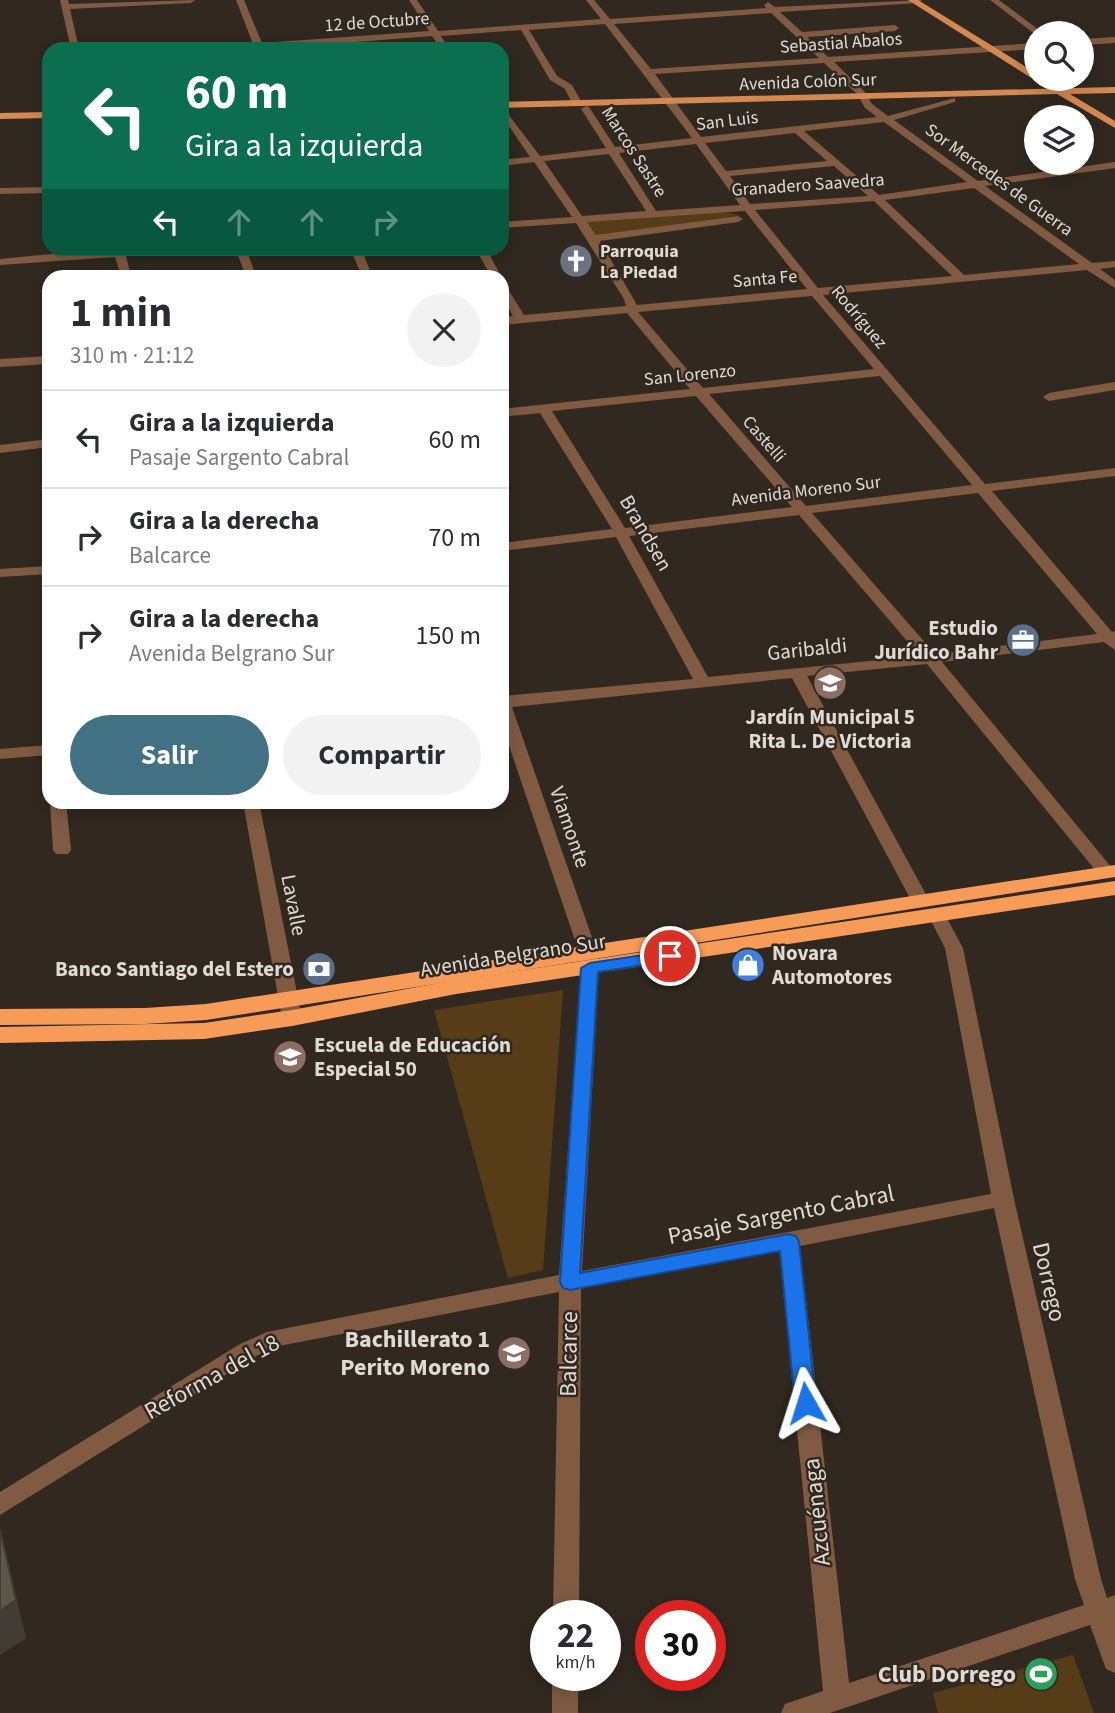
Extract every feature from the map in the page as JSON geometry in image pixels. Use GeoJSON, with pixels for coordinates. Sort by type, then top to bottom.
{"type":"FeatureCollection","features":[{"type":"Feature","properties":{"kind":"highway","name":"Avenida Belgrano Sur"},"geometry":{"type":"LineString","coordinates":[[0,1017],[174,1016],[290,1007],[456,987],[920,900],[1112,877]]}},
{"type":"Feature","properties":{"kind":"highway","name":"Avenida Belgrano Sur"},"geometry":{"type":"LineString","coordinates":[[589,960],[937,915],[1112,877]]}},
{"type":"Feature","properties":{"kind":"highway","name":"Avenida Belgrano Sur"},"geometry":{"type":"LineString","coordinates":[[0,1035],[178,1032],[290,1007]]}},
{"type":"Feature","properties":{"kind":"main road"},"geometry":{"type":"LineString","coordinates":[[913,0],[1024,70]]}},
{"type":"Feature","properties":{"kind":"main road","name":"Avenida Colón Sur"},"geometry":{"type":"LineString","coordinates":[[1094,90],[1115,90]]}},
{"type":"Feature","properties":{"kind":"main road"},"geometry":{"type":"LineString","coordinates":[[1059,91],[1115,125]]}},
{"type":"Feature","properties":{"kind":"main road","name":"Avenida Colón Sur"},"geometry":{"type":"LineString","coordinates":[[509,107],[671,101],[863,99],[1059,91]]}},
{"type":"Feature","properties":{"kind":"main road"},"geometry":{"type":"LineString","coordinates":[[0,116],[42,115]]}},
{"type":"Feature","properties":{"kind":"street"},"geometry":{"type":"LineString","coordinates":[[73,42],[64,4],[191,0]]}},
{"type":"Feature","properties":{"kind":"street"},"geometry":{"type":"LineString","coordinates":[[240,0],[259,42]]}},
{"type":"Feature","properties":{"kind":"street"},"geometry":{"type":"LineString","coordinates":[[413,0],[440,42]]}},
{"type":"Feature","properties":{"kind":"street","name":"Rodríguez"},"geometry":{"type":"LineString","coordinates":[[590,0],[649,72],[698,142],[815,292],[1113,639]]}},
{"type":"Feature","properties":{"kind":"street","name":"Sor Mercedes de Guerra"},"geometry":{"type":"LineString","coordinates":[[763,0],[885,119],[1115,285]]}},
{"type":"Feature","properties":{"kind":"street","name":"12 de Octubre"},"geometry":{"type":"LineString","coordinates":[[328,42],[918,0]]}},
{"type":"Feature","properties":{"kind":"street"},"geometry":{"type":"LineString","coordinates":[[994,0],[1024,22]]}},
{"type":"Feature","properties":{"kind":"street","name":"Marcos Sastre"},"geometry":{"type":"LineString","coordinates":[[523,27],[553,78],[569,87],[652,213]]}},
{"type":"Feature","properties":{"kind":"street"},"geometry":{"type":"LineString","coordinates":[[799,35],[895,28]]}},
{"type":"Feature","properties":{"kind":"street"},"geometry":{"type":"LineString","coordinates":[[1094,41],[1115,40]]}},
{"type":"Feature","properties":{"kind":"street","name":"Sebastial Abalos"},"geometry":{"type":"LineString","coordinates":[[649,72],[1024,47]]}},
{"type":"Feature","properties":{"kind":"street","name":"San Luis"},"geometry":{"type":"LineString","coordinates":[[509,162],[798,131],[907,116],[952,100]]}},
{"type":"Feature","properties":{"kind":"street","name":"Castelli"},"geometry":{"type":"LineString","coordinates":[[509,117],[593,239],[630,299],[633,316],[931,659],[1112,877]]}},
{"type":"Feature","properties":{"kind":"street"},"geometry":{"type":"LineString","coordinates":[[798,131],[877,198],[961,278]]}},
{"type":"Feature","properties":{"kind":"street"},"geometry":{"type":"LineString","coordinates":[[723,174],[837,163]]}},
{"type":"Feature","properties":{"kind":"street","name":"Granadero Saavedra"},"geometry":{"type":"LineString","coordinates":[[593,239],[751,212],[877,198],[1115,165]]}},
{"type":"Feature","properties":{"kind":"street"},"geometry":{"type":"LineString","coordinates":[[0,191],[42,190]]}},
{"type":"Feature","properties":{"kind":"street","name":"Granadero Saavedra"},"geometry":{"type":"LineString","coordinates":[[509,224],[652,213],[751,212]]}},
{"type":"Feature","properties":{"kind":"street"},"geometry":{"type":"LineString","coordinates":[[0,262],[65,256]]}},
{"type":"Feature","properties":{"kind":"street","name":"Santa Fe"},"geometry":{"type":"LineString","coordinates":[[509,320],[1115,264]]}},
{"type":"Feature","properties":{"kind":"street"},"geometry":{"type":"LineString","coordinates":[[509,300],[520,319]]}},
{"type":"Feature","properties":{"kind":"street"},"geometry":{"type":"LineString","coordinates":[[0,363],[42,360]]}},
{"type":"Feature","properties":{"kind":"street","name":"San Lorenzo"},"geometry":{"type":"LineString","coordinates":[[509,412],[882,372]]}},
{"type":"Feature","properties":{"kind":"street"},"geometry":{"type":"LineString","coordinates":[[1049,397],[1115,386]]}},
{"type":"Feature","properties":{"kind":"street","name":"Brandsen"},"geometry":{"type":"LineString","coordinates":[[544,409],[621,533],[703,681]]}},
{"type":"Feature","properties":{"kind":"street"},"geometry":{"type":"LineString","coordinates":[[0,449],[42,444]]}},
{"type":"Feature","properties":{"kind":"street","name":"Avenida Moreno Sur"},"geometry":{"type":"LineString","coordinates":[[509,546],[1115,472]]}},
{"type":"Feature","properties":{"kind":"street"},"geometry":{"type":"LineString","coordinates":[[0,573],[42,570]]}},
{"type":"Feature","properties":{"kind":"street","name":"Garibaldi"},"geometry":{"type":"LineString","coordinates":[[509,701],[1113,639]]}},
{"type":"Feature","properties":{"kind":"street"},"geometry":{"type":"LineString","coordinates":[[796,671],[920,900]]}},
{"type":"Feature","properties":{"kind":"street","name":"Viamonte"},"geometry":{"type":"LineString","coordinates":[[509,723],[589,960]]}},
{"type":"Feature","properties":{"kind":"street"},"geometry":{"type":"LineString","coordinates":[[0,754],[42,751]]}},
{"type":"Feature","properties":{"kind":"street"},"geometry":{"type":"LineString","coordinates":[[59,809],[62,850]]}},
{"type":"Feature","properties":{"kind":"street","name":"Lavalle"},"geometry":{"type":"LineString","coordinates":[[252,809],[290,1007]]}},
{"type":"Feature","properties":{"kind":"street","name":"Dorrego"},"geometry":{"type":"LineString","coordinates":[[937,915],[954,948],[1003,1199],[1088,1578],[1107,1609],[1115,1661]]}},
{"type":"Feature","properties":{"kind":"street","name":"Balcarce"},"geometry":{"type":"LineString","coordinates":[[566,1600],[570,1282],[589,960]]}},
{"type":"Feature","properties":{"kind":"street","name":"Pasaje Sargento Cabral"},"geometry":{"type":"LineString","coordinates":[[570,1282],[1003,1199]]}},
{"type":"Feature","properties":{"kind":"street","name":"Azcuénaga"},"geometry":{"type":"LineString","coordinates":[[789,1242],[836,1698]]}},
{"type":"Feature","properties":{"kind":"street","name":"Reforma del 18"},"geometry":{"type":"LineString","coordinates":[[0,1505],[248,1350],[275,1338],[570,1282]]}},
{"type":"Feature","properties":{"kind":"street"},"geometry":{"type":"LineString","coordinates":[[794,1713],[1107,1609]]}},
{"type":"Feature","properties":{"kind":"street"},"geometry":{"type":"LineString","coordinates":[[565,1691],[565,1713]]}},
{"type":"Feature","properties":{"kind":"shaded area"},"geometry":{"type":"Polygon","coordinates":[[[724,212],[741,215],[597,236],[586,221],[724,212]]]}},
{"type":"Feature","properties":{"kind":"shaded area"},"geometry":{"type":"Polygon","coordinates":[[[563,990],[543,1270],[508,1278],[434,1010],[563,990]]]}},
{"type":"Feature","properties":{"kind":"shaded area","name":"Club Dorrego"},"geometry":{"type":"Polygon","coordinates":[[[1073,1655],[1094,1713],[938,1713],[933,1693],[1073,1655]]]}},
{"type":"Feature","properties":{"kind":"building"},"geometry":{"type":"Polygon","coordinates":[[[0,1530],[16,1600],[0,1611],[0,1530]]]}},
{"type":"Feature","properties":{"kind":"place","name":"Parroquia La Piedad"},"geometry":{"type":"Point","coordinates":[576,261]}},
{"type":"Feature","properties":{"kind":"place","name":"Estudio Jurídico Bahr"},"geometry":{"type":"Point","coordinates":[1023,640]}},
{"type":"Feature","properties":{"kind":"place","name":"Jardín Municipal 5 Rita L. De Victoria"},"geometry":{"type":"Point","coordinates":[830,683]}},
{"type":"Feature","properties":{"kind":"place","name":"Novara Automotores"},"geometry":{"type":"Point","coordinates":[748,965]}},
{"type":"Feature","properties":{"kind":"place","name":"Banco Santiago del Estero"},"geometry":{"type":"Point","coordinates":[319,969]}},
{"type":"Feature","properties":{"kind":"place","name":"Escuela de Educación Especial 50"},"geometry":{"type":"Point","coordinates":[290,1057]}},
{"type":"Feature","properties":{"kind":"place","name":"Bachillerato 1 Perito Moreno"},"geometry":{"type":"Point","coordinates":[514,1353]}},
{"type":"Feature","properties":{"kind":"place","name":"Club Dorrego"},"geometry":{"type":"Point","coordinates":[1041,1674]}},
{"type":"Feature","properties":{"kind":"route"},"geometry":{"type":"LineString","coordinates":[[670,956],[590,968],[570,1282],[789,1242],[806,1403]]}}]}
